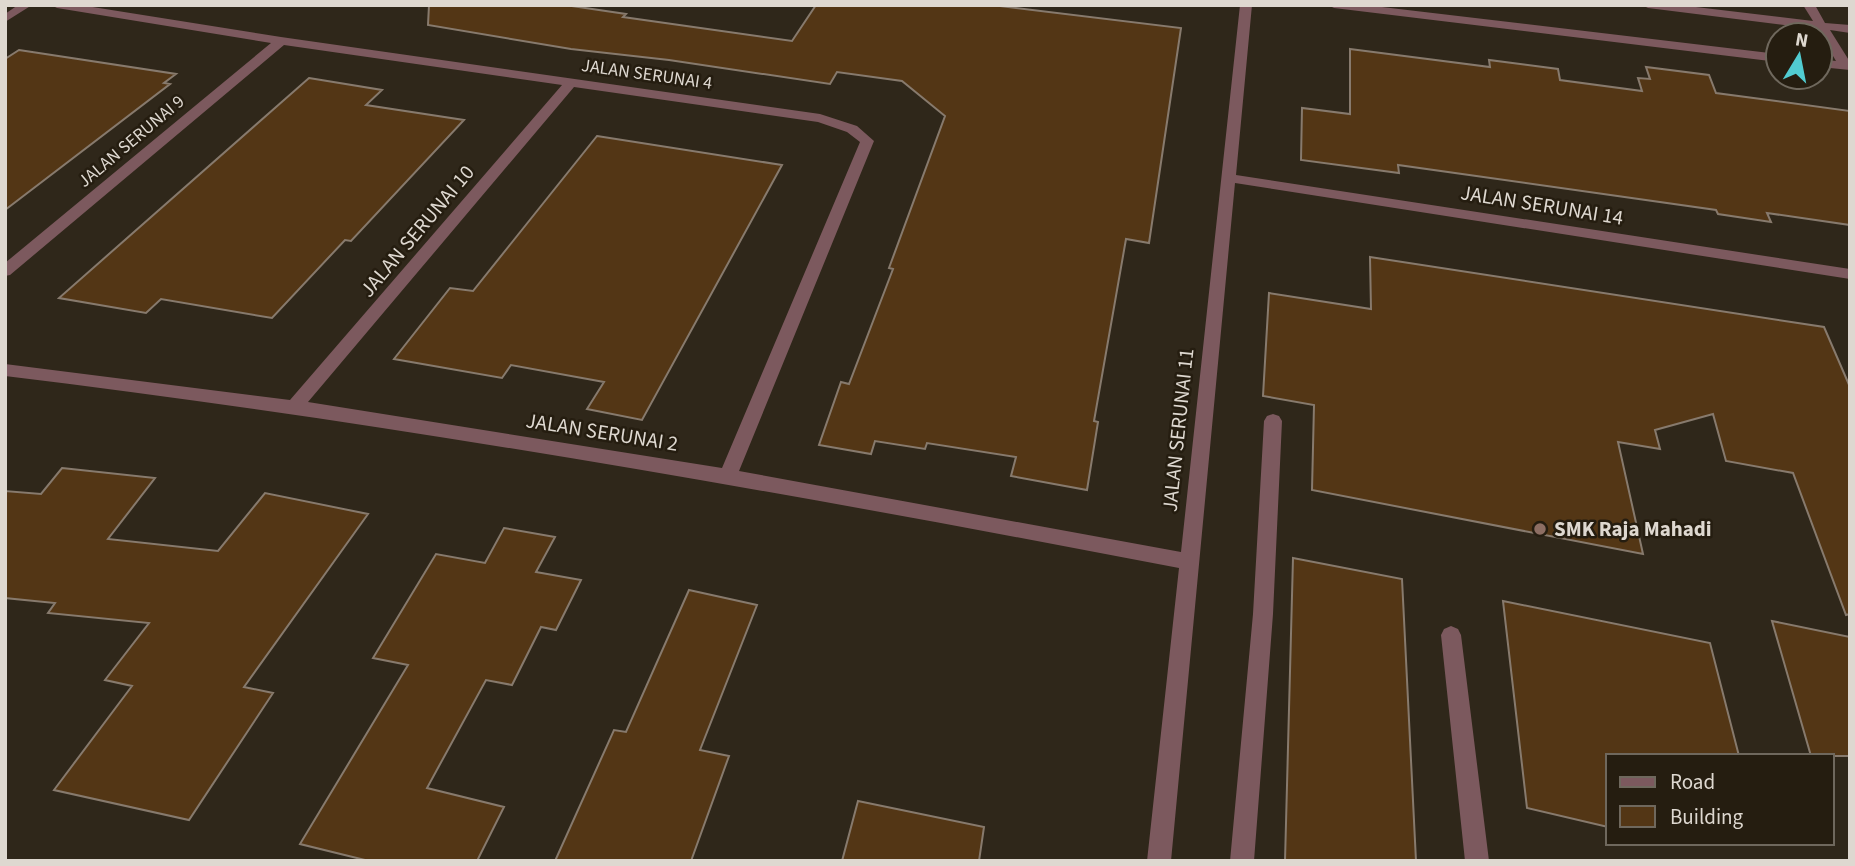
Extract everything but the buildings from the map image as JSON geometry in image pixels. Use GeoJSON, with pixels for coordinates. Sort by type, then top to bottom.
{"type":"FeatureCollection","features":[{"type":"Feature","properties":{"kind":"street"},"geometry":{"type":"LineString","coordinates":[[5,19],[26,5]]}},
{"type":"Feature","properties":{"kind":"street","name":"JALAN SERUNAI 4"},"geometry":{"type":"LineString","coordinates":[[57,5],[281,41],[820,118],[852,129],[867,141],[729,476]]}},
{"type":"Feature","properties":{"kind":"street","name":"JALAN SERUNAI 11"},"geometry":{"type":"LineString","coordinates":[[1159,861],[1246,5]]}},
{"type":"Feature","properties":{"kind":"street"},"geometry":{"type":"LineString","coordinates":[[1334,5],[1764,56]]}},
{"type":"Feature","properties":{"kind":"street"},"geometry":{"type":"LineString","coordinates":[[1648,5],[1782,21]]}},
{"type":"Feature","properties":{"kind":"street"},"geometry":{"type":"LineString","coordinates":[[1809,5],[1818,21]]}},
{"type":"Feature","properties":{"kind":"street","name":"JALAN SERUNAI 9"},"geometry":{"type":"LineString","coordinates":[[5,271],[281,41]]}},
{"type":"Feature","properties":{"kind":"street"},"geometry":{"type":"LineString","coordinates":[[1834,46],[1847,66]]}},
{"type":"Feature","properties":{"kind":"street","name":"JALAN SERUNAI 10"},"geometry":{"type":"LineString","coordinates":[[295,407],[571,82]]}},
{"type":"Feature","properties":{"kind":"street","name":"JALAN SERUNAI 14"},"geometry":{"type":"LineString","coordinates":[[1227,178],[1850,274]]}},
{"type":"Feature","properties":{"kind":"street","name":"JALAN SERUNAI 2"},"geometry":{"type":"LineString","coordinates":[[5,370],[295,407],[729,476],[1188,561]]}},
{"type":"Feature","properties":{"kind":"street"},"geometry":{"type":"LineString","coordinates":[[1242,861],[1263,614],[1273,421]]}},
{"type":"Feature","properties":{"kind":"street"},"geometry":{"type":"LineString","coordinates":[[1451,635],[1477,861]]}},
{"type":"Feature","properties":{"kind":"place","name":"SMK Raja Mahadi"},"geometry":{"type":"Point","coordinates":[1540,529]}}]}
